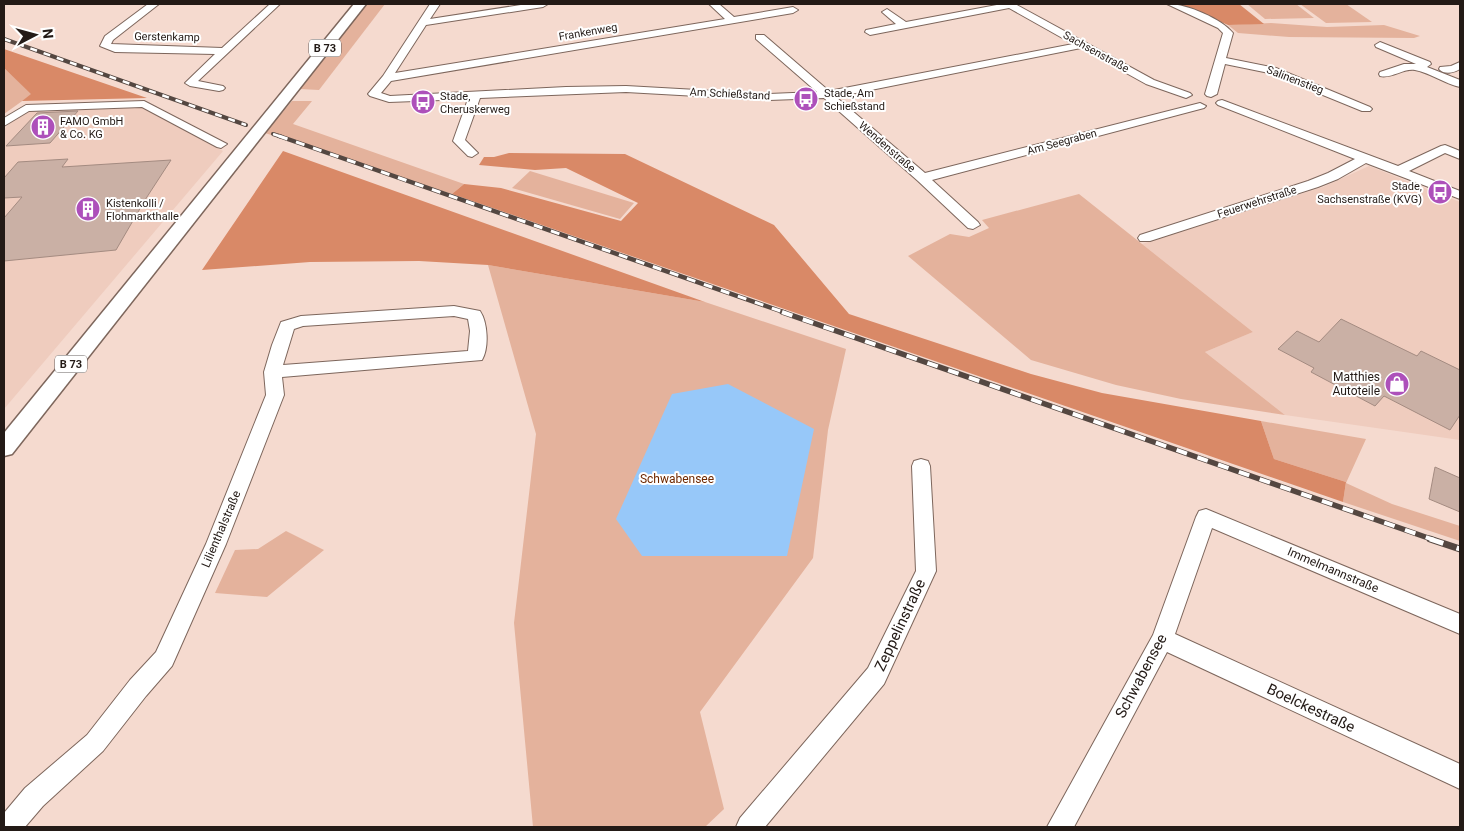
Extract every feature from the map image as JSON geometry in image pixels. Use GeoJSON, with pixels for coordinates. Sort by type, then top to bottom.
{"type":"FeatureCollection","features":[{"type":"Feature","properties":{"kind":"main road","name":"B 73"},"geometry":{"type":"LineString","coordinates":[[4,448],[360,4]]}},
{"type":"Feature","properties":{"kind":"street","name":"Gerstenkamp"},"geometry":{"type":"LineString","coordinates":[[154,4],[109,38],[104,46],[110,48],[224,51]]}},
{"type":"Feature","properties":{"kind":"street"},"geometry":{"type":"LineString","coordinates":[[219,88],[190,83],[275,4]]}},
{"type":"Feature","properties":{"kind":"street"},"geometry":{"type":"LineString","coordinates":[[387,78],[435,4]]}},
{"type":"Feature","properties":{"kind":"street"},"geometry":{"type":"LineString","coordinates":[[423,23],[543,4]]}},
{"type":"Feature","properties":{"kind":"street"},"geometry":{"type":"LineString","coordinates":[[714,4],[731,19]]}},
{"type":"Feature","properties":{"kind":"street"},"geometry":{"type":"LineString","coordinates":[[870,32],[1009,4]]}},
{"type":"Feature","properties":{"kind":"street","name":"Sachsenstraße"},"geometry":{"type":"LineString","coordinates":[[1009,4],[1150,82],[1198,93]]}},
{"type":"Feature","properties":{"kind":"street"},"geometry":{"type":"LineString","coordinates":[[1172,4],[1225,29],[1228,34],[1222,60],[1198,93],[1187,100],[1200,106]]}},
{"type":"Feature","properties":{"kind":"street","name":"Frankenweg"},"geometry":{"type":"LineString","coordinates":[[387,78],[793,10]]}},
{"type":"Feature","properties":{"kind":"street"},"geometry":{"type":"LineString","coordinates":[[887,12],[903,25]]}},
{"type":"Feature","properties":{"kind":"street","name":"Wendenstraße"},"geometry":{"type":"LineString","coordinates":[[760,37],[923,178],[973,225]]}},
{"type":"Feature","properties":{"kind":"street","name":"Am Schießstand"},"geometry":{"type":"LineString","coordinates":[[387,78],[374,94],[389,99],[566,90],[626,89],[769,97],[828,95],[1082,45]]}},
{"type":"Feature","properties":{"kind":"street"},"geometry":{"type":"LineString","coordinates":[[1380,45],[1456,82]]}},
{"type":"Feature","properties":{"kind":"street","name":"Salinenstieg"},"geometry":{"type":"LineString","coordinates":[[1222,60],[1272,70],[1366,109]]}},
{"type":"Feature","properties":{"kind":"street"},"geometry":{"type":"LineString","coordinates":[[1384,74],[1404,66],[1438,65],[1456,82]]}},
{"type":"Feature","properties":{"kind":"street"},"geometry":{"type":"LineString","coordinates":[[1444,69],[1452,69],[1460,65]]}},
{"type":"Feature","properties":{"kind":"street"},"geometry":{"type":"LineString","coordinates":[[1198,93],[1220,98],[1222,103],[1460,195]]}},
{"type":"Feature","properties":{"kind":"street"},"geometry":{"type":"LineString","coordinates":[[472,153],[460,141],[475,95]]}},
{"type":"Feature","properties":{"kind":"street","name":"Am Seegraben"},"geometry":{"type":"LineString","coordinates":[[923,178],[1200,106],[1216,107],[1222,103]]}},
{"type":"Feature","properties":{"kind":"street"},"geometry":{"type":"LineString","coordinates":[[4,123],[26,108],[144,104],[221,144]]}},
{"type":"Feature","properties":{"kind":"street"},"geometry":{"type":"LineString","coordinates":[[1398,171],[1445,149],[1460,154]]}},
{"type":"Feature","properties":{"kind":"street","name":"Feuerwehrstraße"},"geometry":{"type":"LineString","coordinates":[[1145,238],[1313,184],[1333,176],[1365,158]]}},
{"type":"Feature","properties":{"kind":"street"},"geometry":{"type":"LineString","coordinates":[[454,311],[475,315],[478,331],[476,356],[272,372],[275,357],[288,326],[301,321],[454,311]]}},
{"type":"Feature","properties":{"kind":"street","name":"Lilienthalstraße"},"geometry":{"type":"LineString","coordinates":[[9,827],[34,796],[95,743],[138,688],[164,659],[216,544],[275,395],[272,372]]}},
{"type":"Feature","properties":{"kind":"street","name":"Zeppelinstraße"},"geometry":{"type":"LineString","coordinates":[[749,827],[876,676],[926,571],[921,466]]}},
{"type":"Feature","properties":{"kind":"street","name":"Immelmannstraße"},"geometry":{"type":"LineString","coordinates":[[1206,517],[1460,624]]}},
{"type":"Feature","properties":{"kind":"street","name":"Schwabensee"},"geometry":{"type":"LineString","coordinates":[[1060,827],[1162,639],[1206,517]]}},
{"type":"Feature","properties":{"kind":"street","name":"Boelckestraße"},"geometry":{"type":"LineString","coordinates":[[1162,639],[1460,777]]}},
{"type":"Feature","properties":{"kind":"shaded area"},"geometry":{"type":"Polygon","coordinates":[[[1180,4],[1239,4],[1264,24],[1228,25],[1180,4]]]}},
{"type":"Feature","properties":{"kind":"shaded area"},"geometry":{"type":"Polygon","coordinates":[[[4,49],[147,98],[22,101],[31,94],[4,68],[4,49]]]}},
{"type":"Feature","properties":{"kind":"shaded area"},"geometry":{"type":"Polygon","coordinates":[[[140,106],[223,151],[4,409],[4,129],[23,111],[140,106]]]}},
{"type":"Feature","properties":{"kind":"shaded area"},"geometry":{"type":"Polygon","coordinates":[[[283,151],[705,302],[488,265],[419,261],[310,262],[202,270],[283,151]]]}},
{"type":"Feature","properties":{"kind":"shaded area"},"geometry":{"type":"Polygon","coordinates":[[[509,153],[625,154],[774,225],[849,314],[1031,374],[1102,393],[1261,421],[1274,459],[1346,482],[1343,502],[452,194],[464,184],[501,188],[621,221],[638,203],[566,168],[535,170],[479,165],[484,157],[494,157],[509,153]]]}},
{"type":"Feature","properties":{"kind":"shaded area"},"geometry":{"type":"Polygon","coordinates":[[[1369,166],[1460,202],[1460,440],[1285,415],[1205,352],[1253,332],[1142,244],[1323,187],[1369,166]]]}},
{"type":"Feature","properties":{"kind":"green space"},"geometry":{"type":"Polygon","coordinates":[[[367,4],[385,4],[319,90],[300,89],[367,4]]]}},
{"type":"Feature","properties":{"kind":"green space"},"geometry":{"type":"Polygon","coordinates":[[[1247,4],[1296,4],[1314,18],[1265,19],[1247,4]]]}},
{"type":"Feature","properties":{"kind":"green space"},"geometry":{"type":"Polygon","coordinates":[[[1300,4],[1346,4],[1372,22],[1326,23],[1300,4]]]}},
{"type":"Feature","properties":{"kind":"green space"},"geometry":{"type":"Polygon","coordinates":[[[1271,23],[1327,27],[1384,25],[1420,36],[1414,38],[1289,37],[1238,33],[1228,25],[1271,23]]]}},
{"type":"Feature","properties":{"kind":"green space"},"geometry":{"type":"Polygon","coordinates":[[[4,68],[32,94],[4,114],[4,68]]]}},
{"type":"Feature","properties":{"kind":"green space"},"geometry":{"type":"Polygon","coordinates":[[[292,101],[312,101],[293,124],[464,184],[452,194],[265,133],[292,101]]]}},
{"type":"Feature","properties":{"kind":"green space"},"geometry":{"type":"Polygon","coordinates":[[[530,171],[634,203],[620,219],[512,188],[530,171]]]}},
{"type":"Feature","properties":{"kind":"green space"},"geometry":{"type":"Polygon","coordinates":[[[1079,194],[1253,332],[1205,352],[1285,415],[1181,399],[1116,385],[1031,360],[908,256],[950,234],[969,237],[989,228],[982,220],[1079,194]]]}},
{"type":"Feature","properties":{"kind":"green space","name":"Schwabensee"},"geometry":{"type":"Polygon","coordinates":[[[488,265],[705,302],[846,349],[828,430],[813,558],[700,712],[724,809],[705,827],[533,827],[514,623],[536,434],[488,265]]]}},
{"type":"Feature","properties":{"kind":"green space"},"geometry":{"type":"Polygon","coordinates":[[[1261,421],[1366,439],[1346,483],[1392,504],[1460,526],[1460,541],[1343,502],[1346,482],[1274,459],[1261,421]]]}},
{"type":"Feature","properties":{"kind":"green space"},"geometry":{"type":"Polygon","coordinates":[[[286,531],[324,550],[267,597],[215,593],[235,550],[258,549],[286,531]]]}},
{"type":"Feature","properties":{"kind":"water","name":"Schwabensee"},"geometry":{"type":"Polygon","coordinates":[[[728,384],[814,429],[787,556],[642,556],[616,519],[672,394],[728,384]]]}},
{"type":"Feature","properties":{"kind":"building","name":"FAMO GmbH & Co. KG"},"geometry":{"type":"Polygon","coordinates":[[[78,111],[50,143],[6,146],[37,113],[78,111]]]}},
{"type":"Feature","properties":{"kind":"building","name":"Kistenkolli / Flohmarkthalle"},"geometry":{"type":"Polygon","coordinates":[[[68,159],[62,167],[171,160],[116,250],[4,261],[4,218],[22,197],[4,198],[4,178],[18,162],[68,159]]]}},
{"type":"Feature","properties":{"kind":"building","name":"Matthies Autoteile"},"geometry":{"type":"Polygon","coordinates":[[[1341,319],[1417,356],[1421,351],[1460,370],[1460,415],[1450,430],[1384,396],[1375,406],[1311,372],[1314,368],[1278,349],[1297,331],[1319,342],[1341,319]]]}},
{"type":"Feature","properties":{"kind":"building"},"geometry":{"type":"Polygon","coordinates":[[[1435,467],[1460,478],[1460,512],[1429,499],[1435,467]]]}},
{"type":"Feature","properties":{"kind":"railway"},"geometry":{"type":"LineString","coordinates":[[4,39],[246,125]]}},
{"type":"Feature","properties":{"kind":"railway"},"geometry":{"type":"LineString","coordinates":[[273,134],[279,136]]}},
{"type":"Feature","properties":{"kind":"railway"},"geometry":{"type":"LineString","coordinates":[[279,136],[786,313]]}},
{"type":"Feature","properties":{"kind":"railway"},"geometry":{"type":"LineString","coordinates":[[782,312],[1434,540]]}},
{"type":"Feature","properties":{"kind":"railway"},"geometry":{"type":"LineString","coordinates":[[1430,539],[1460,549]]}},
{"type":"Feature","properties":{"kind":"place","name":"Stade, Am Schießstand"},"geometry":{"type":"Point","coordinates":[806,99]}},
{"type":"Feature","properties":{"kind":"place","name":"Stade, Cheruskerweg"},"geometry":{"type":"Point","coordinates":[423,102]}},
{"type":"Feature","properties":{"kind":"place","name":"FAMO GmbH & Co. KG"},"geometry":{"type":"Point","coordinates":[43,127]}},
{"type":"Feature","properties":{"kind":"place","name":"Stade, Sachsenstraße (KVG)"},"geometry":{"type":"Point","coordinates":[1440,192]}},
{"type":"Feature","properties":{"kind":"place","name":"Kistenkolli / Flohmarkthalle"},"geometry":{"type":"Point","coordinates":[88,209]}},
{"type":"Feature","properties":{"kind":"place","name":"Matthies Autoteile"},"geometry":{"type":"Point","coordinates":[1397,384]}}]}
